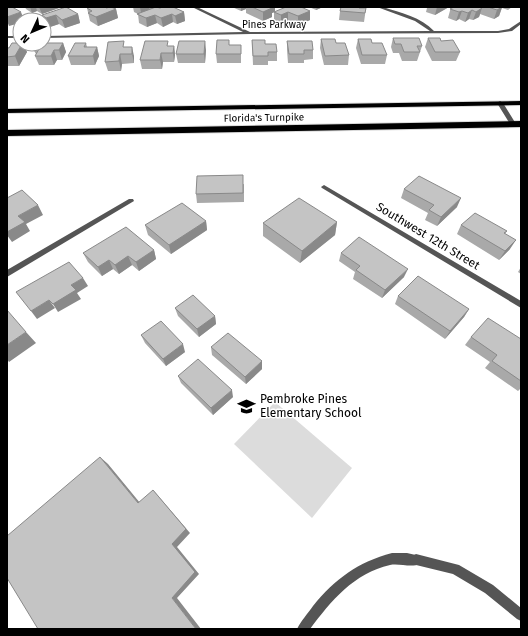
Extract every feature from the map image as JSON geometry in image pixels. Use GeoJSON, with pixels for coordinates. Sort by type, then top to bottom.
{"type":"FeatureCollection","features":[{"type":"Feature","properties":{"kind":"highway","name":"Florida's Turnpike"},"geometry":{"type":"LineString","coordinates":[[7,111],[521,103]]}},
{"type":"Feature","properties":{"kind":"highway","name":"Florida's Turnpike"},"geometry":{"type":"LineString","coordinates":[[7,133],[517,124]]}},
{"type":"Feature","properties":{"kind":"street"},"geometry":{"type":"LineString","coordinates":[[194,7],[251,33]]}},
{"type":"Feature","properties":{"kind":"street"},"geometry":{"type":"LineString","coordinates":[[379,7],[425,24],[429,26],[433,32]]}},
{"type":"Feature","properties":{"kind":"street","name":"Pines Parkway"},"geometry":{"type":"LineString","coordinates":[[52,37],[251,33],[505,31],[521,22]]}},
{"type":"Feature","properties":{"kind":"street"},"geometry":{"type":"LineString","coordinates":[[500,104],[517,124]]}},
{"type":"Feature","properties":{"kind":"street","name":"Southwest 12th Street"},"geometry":{"type":"LineString","coordinates":[[324,187],[521,305]]}},
{"type":"Feature","properties":{"kind":"street"},"geometry":{"type":"LineString","coordinates":[[7,274],[132,201]]}},
{"type":"Feature","properties":{"kind":"street"},"geometry":{"type":"LineString","coordinates":[[303,629],[315,612],[343,582],[368,566],[392,559],[416,560],[455,569],[489,589],[521,615]]}},
{"type":"Feature","properties":{"kind":"shaded area"},"geometry":{"type":"Polygon","coordinates":[[[275,402],[352,468],[312,518],[234,444],[275,402]]]}},
{"type":"Feature","properties":{"kind":"building"},"geometry":{"type":"Polygon","coordinates":[[[7,7],[12,7],[21,12],[12,12],[12,15],[7,17],[7,7]]]}},
{"type":"Feature","properties":{"kind":"building"},"geometry":{"type":"Polygon","coordinates":[[[66,7],[78,14],[62,20],[56,15],[52,16],[51,12],[66,7]]]}},
{"type":"Feature","properties":{"kind":"building"},"geometry":{"type":"Polygon","coordinates":[[[111,7],[116,9],[96,17],[88,13],[92,11],[87,8],[111,7]]]}},
{"type":"Feature","properties":{"kind":"building"},"geometry":{"type":"Polygon","coordinates":[[[156,7],[173,7],[184,12],[175,16],[172,14],[161,18],[155,15],[146,18],[137,14],[156,7]]]}},
{"type":"Feature","properties":{"kind":"building"},"geometry":{"type":"Polygon","coordinates":[[[252,7],[270,7],[272,8],[263,12],[252,7]]]}},
{"type":"Feature","properties":{"kind":"building"},"geometry":{"type":"Polygon","coordinates":[[[286,7],[301,7],[310,11],[298,16],[288,12],[281,15],[274,12],[286,7]]]}},
{"type":"Feature","properties":{"kind":"building"},"geometry":{"type":"Polygon","coordinates":[[[341,7],[366,8],[365,13],[340,11],[341,7]]]}},
{"type":"Feature","properties":{"kind":"building"},"geometry":{"type":"Polygon","coordinates":[[[454,7],[482,8],[476,12],[472,10],[468,13],[450,9],[454,7]]]}},
{"type":"Feature","properties":{"kind":"building"},"geometry":{"type":"Polygon","coordinates":[[[488,7],[502,7],[497,10],[488,7]]]}},
{"type":"Feature","properties":{"kind":"building"},"geometry":{"type":"Polygon","coordinates":[[[393,38],[419,38],[422,46],[417,46],[420,52],[404,52],[401,44],[395,44],[393,38]]]}},
{"type":"Feature","properties":{"kind":"building"},"geometry":{"type":"Polygon","coordinates":[[[428,38],[440,38],[441,41],[453,40],[460,52],[435,52],[428,38]]]}},
{"type":"Feature","properties":{"kind":"building"},"geometry":{"type":"Polygon","coordinates":[[[321,39],[335,39],[336,43],[345,43],[349,55],[325,56],[321,39]]]}},
{"type":"Feature","properties":{"kind":"building"},"geometry":{"type":"Polygon","coordinates":[[[358,39],[371,39],[372,43],[382,43],[387,55],[362,55],[358,39]]]}},
{"type":"Feature","properties":{"kind":"building"},"geometry":{"type":"Polygon","coordinates":[[[217,40],[229,40],[229,45],[241,45],[241,54],[216,54],[217,40]]]}},
{"type":"Feature","properties":{"kind":"building"},"geometry":{"type":"Polygon","coordinates":[[[252,40],[265,40],[265,44],[276,44],[277,52],[268,52],[268,56],[253,56],[252,40]]]}},
{"type":"Feature","properties":{"kind":"building"},"geometry":{"type":"Polygon","coordinates":[[[124,41],[123,47],[132,47],[132,54],[120,54],[119,61],[105,62],[108,42],[124,41]]]}},
{"type":"Feature","properties":{"kind":"building"},"geometry":{"type":"Polygon","coordinates":[[[145,41],[168,41],[167,46],[174,46],[173,53],[161,53],[160,60],[140,60],[145,41]]]}},
{"type":"Feature","properties":{"kind":"building"},"geometry":{"type":"Polygon","coordinates":[[[179,41],[205,41],[204,54],[176,54],[179,41]]]}},
{"type":"Feature","properties":{"kind":"building"},"geometry":{"type":"Polygon","coordinates":[[[287,41],[312,41],[313,50],[304,50],[304,54],[289,54],[287,41]]]}},
{"type":"Feature","properties":{"kind":"building"},"geometry":{"type":"Polygon","coordinates":[[[12,43],[12,52],[17,52],[15,56],[7,57],[7,48],[9,48],[12,43]]]}},
{"type":"Feature","properties":{"kind":"building"},"geometry":{"type":"Polygon","coordinates":[[[52,43],[63,43],[59,50],[54,50],[51,56],[35,56],[37,52],[52,52],[52,43]]]}},
{"type":"Feature","properties":{"kind":"building"},"geometry":{"type":"Polygon","coordinates":[[[75,43],[86,43],[84,47],[97,47],[93,56],[68,56],[75,43]]]}},
{"type":"Feature","properties":{"kind":"building"},"geometry":{"type":"Polygon","coordinates":[[[243,175],[243,193],[196,194],[197,176],[243,175]]]}},
{"type":"Feature","properties":{"kind":"building"},"geometry":{"type":"Polygon","coordinates":[[[419,176],[461,198],[441,217],[429,210],[434,205],[404,189],[419,176]]]}},
{"type":"Feature","properties":{"kind":"building"},"geometry":{"type":"Polygon","coordinates":[[[22,190],[38,205],[18,216],[25,222],[7,232],[7,198],[22,190]]]}},
{"type":"Feature","properties":{"kind":"building"},"geometry":{"type":"Polygon","coordinates":[[[299,198],[337,222],[302,251],[263,223],[299,198]]]}},
{"type":"Feature","properties":{"kind":"building"},"geometry":{"type":"Polygon","coordinates":[[[182,203],[206,221],[169,245],[145,225],[182,203]]]}},
{"type":"Feature","properties":{"kind":"building"},"geometry":{"type":"Polygon","coordinates":[[[475,213],[507,231],[504,233],[516,240],[505,251],[461,225],[475,213]]]}},
{"type":"Feature","properties":{"kind":"building"},"geometry":{"type":"Polygon","coordinates":[[[126,227],[154,250],[136,262],[128,256],[115,265],[109,260],[98,267],[83,253],[126,227]]]}},
{"type":"Feature","properties":{"kind":"building"},"geometry":{"type":"Polygon","coordinates":[[[359,237],[408,269],[385,290],[356,270],[360,266],[341,253],[359,237]]]}},
{"type":"Feature","properties":{"kind":"building"},"geometry":{"type":"Polygon","coordinates":[[[69,262],[83,278],[71,285],[76,290],[53,304],[49,300],[31,311],[16,292],[69,262]]]}},
{"type":"Feature","properties":{"kind":"building"},"geometry":{"type":"Polygon","coordinates":[[[418,276],[469,309],[450,331],[398,296],[418,276]]]}},
{"type":"Feature","properties":{"kind":"building"},"geometry":{"type":"Polygon","coordinates":[[[193,295],[215,316],[197,329],[175,308],[193,295]]]}},
{"type":"Feature","properties":{"kind":"building"},"geometry":{"type":"Polygon","coordinates":[[[7,310],[26,332],[7,345],[7,310]]]}},
{"type":"Feature","properties":{"kind":"building"},"geometry":{"type":"Polygon","coordinates":[[[488,318],[521,339],[521,381],[492,361],[497,355],[471,337],[488,318]]]}},
{"type":"Feature","properties":{"kind":"building"},"geometry":{"type":"Polygon","coordinates":[[[161,321],[183,344],[163,359],[141,335],[161,321]]]}},
{"type":"Feature","properties":{"kind":"building"},"geometry":{"type":"Polygon","coordinates":[[[228,333],[262,361],[245,377],[211,347],[228,333]]]}},
{"type":"Feature","properties":{"kind":"building"},"geometry":{"type":"Polygon","coordinates":[[[198,359],[232,390],[211,408],[178,376],[198,359]]]}},
{"type":"Feature","properties":{"kind":"building"},"geometry":{"type":"Polygon","coordinates":[[[100,457],[138,503],[153,490],[186,529],[172,544],[195,572],[172,598],[196,629],[38,629],[7,578],[7,536],[100,457]]]}},
{"type":"Feature","properties":{"kind":"place","name":"Pembroke Pines Elementary School"},"geometry":{"type":"Point","coordinates":[247,406]}}]}
